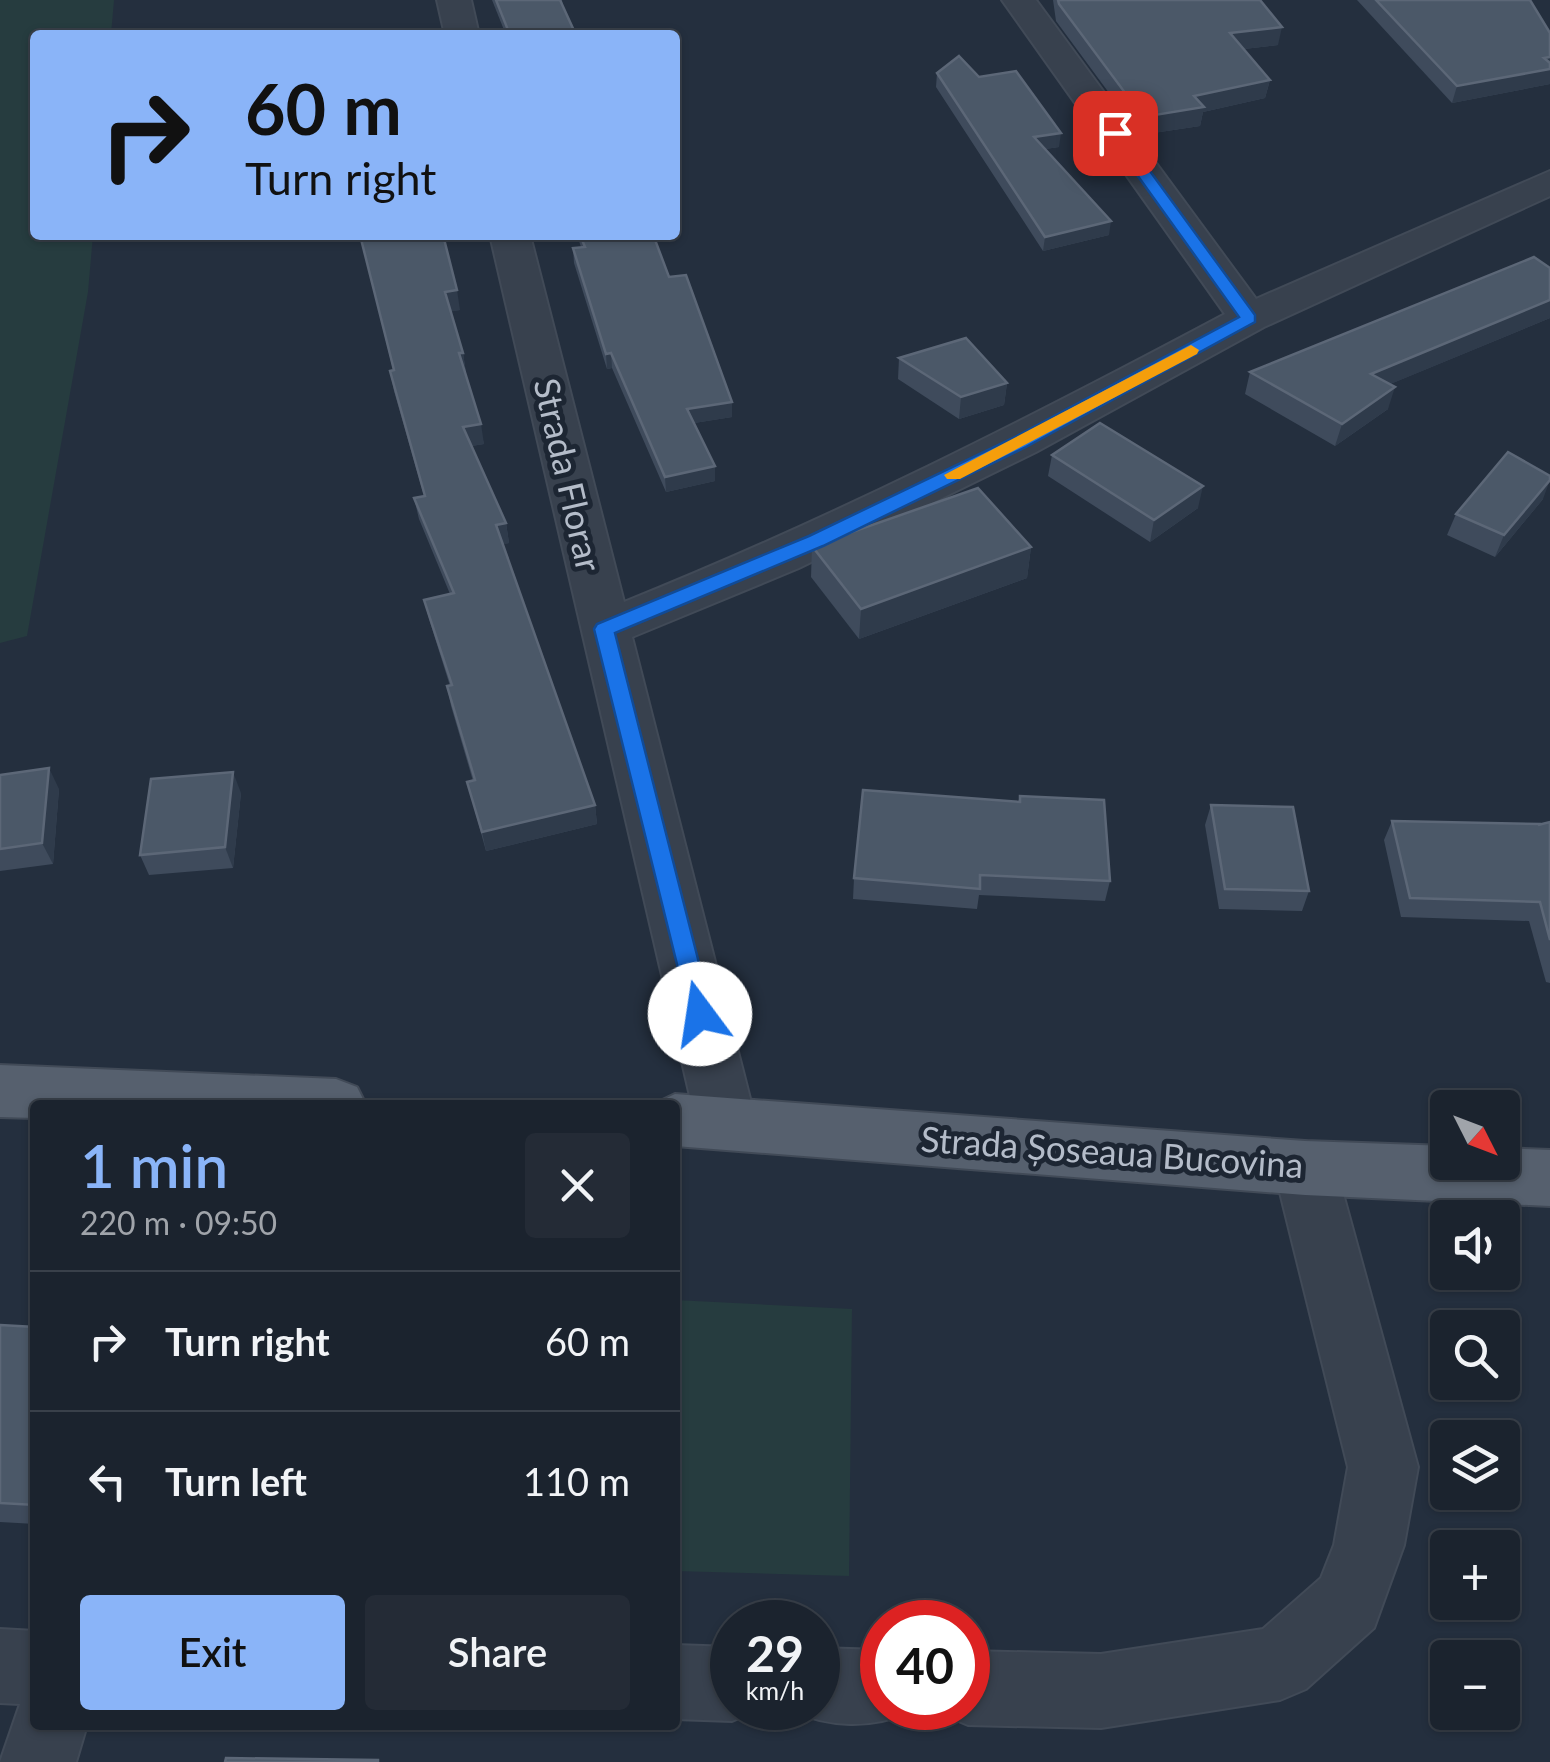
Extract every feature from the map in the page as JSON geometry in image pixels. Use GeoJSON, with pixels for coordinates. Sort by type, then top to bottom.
{"type":"FeatureCollection","features":[{"type":"Feature","properties":{"kind":"main road"},"geometry":{"type":"LineString","coordinates":[[0,1090],[185,1100]]}},
{"type":"Feature","properties":{"kind":"main road","name":"Strada Șoseaua Bucovina"},"geometry":{"type":"LineString","coordinates":[[701,1121],[1548,1185]]}},
{"type":"Feature","properties":{"kind":"street"},"geometry":{"type":"LineString","coordinates":[[454,0],[461,30]]}},
{"type":"Feature","properties":{"kind":"street"},"geometry":{"type":"LineString","coordinates":[[1019,0],[1249,318]]}},
{"type":"Feature","properties":{"kind":"street"},"geometry":{"type":"LineString","coordinates":[[604,629],[816,541],[1020,442],[1249,318],[1550,182]]}},
{"type":"Feature","properties":{"kind":"street","name":"Strada Florar"},"geometry":{"type":"LineString","coordinates":[[511,240],[604,629],[701,1121]]}},
{"type":"Feature","properties":{"kind":"street"},"geometry":{"type":"LineString","coordinates":[[990,1688],[1101,1691],[1280,1663],[1348,1602],[1370,1545],[1383,1467],[1305,1168]]}},
{"type":"Feature","properties":{"kind":"street"},"geometry":{"type":"LineString","coordinates":[[0,1666],[30,1668]]}},
{"type":"Feature","properties":{"kind":"street"},"geometry":{"type":"LineString","coordinates":[[680,1682],[710,1683]]}},
{"type":"Feature","properties":{"kind":"street"},"geometry":{"type":"LineString","coordinates":[[38,1762],[48,1730]]}},
{"type":"Feature","properties":{"kind":"green space"},"geometry":{"type":"Polygon","coordinates":[[[0,0],[114,0],[111,30],[30,30],[30,240],[93,240],[88,292],[27,636],[0,643],[0,0]]]}},
{"type":"Feature","properties":{"kind":"green space"},"geometry":{"type":"Polygon","coordinates":[[[680,1300],[852,1309],[849,1576],[680,1571],[680,1300]]]}},
{"type":"Feature","properties":{"kind":"building"},"geometry":{"type":"Polygon","coordinates":[[[496,0],[560,0],[574,30],[508,30],[496,0]]]}},
{"type":"Feature","properties":{"kind":"building"},"geometry":{"type":"Polygon","coordinates":[[[1058,0],[1260,0],[1282,27],[1230,33],[1270,80],[1194,96],[1204,107],[1143,117],[1058,0]]]}},
{"type":"Feature","properties":{"kind":"building"},"geometry":{"type":"Polygon","coordinates":[[[1376,0],[1530,0],[1550,33],[1550,57],[1544,58],[1550,69],[1457,86],[1376,0]]]}},
{"type":"Feature","properties":{"kind":"building"},"geometry":{"type":"Polygon","coordinates":[[[959,56],[979,77],[1016,71],[1061,133],[1034,137],[1111,221],[1045,237],[937,73],[959,56]]]}},
{"type":"Feature","properties":{"kind":"building"},"geometry":{"type":"Polygon","coordinates":[[[361,240],[444,240],[457,290],[445,292],[481,424],[463,427],[506,523],[496,525],[595,805],[482,832],[467,782],[475,780],[447,686],[452,685],[424,600],[454,593],[414,498],[425,496],[390,371],[394,370],[361,240]]]}},
{"type":"Feature","properties":{"kind":"building"},"geometry":{"type":"Polygon","coordinates":[[[582,240],[655,240],[669,277],[686,275],[732,402],[687,409],[715,466],[665,477],[611,353],[606,354],[573,248],[585,247],[582,240]]]}},
{"type":"Feature","properties":{"kind":"building"},"geometry":{"type":"Polygon","coordinates":[[[1534,257],[1550,268],[1550,300],[1371,374],[1395,387],[1342,424],[1250,372],[1534,257]]]}},
{"type":"Feature","properties":{"kind":"building"},"geometry":{"type":"Polygon","coordinates":[[[966,338],[1007,383],[961,397],[899,358],[966,338]]]}},
{"type":"Feature","properties":{"kind":"building"},"geometry":{"type":"Polygon","coordinates":[[[1100,423],[1203,486],[1154,520],[1052,455],[1100,423]]]}},
{"type":"Feature","properties":{"kind":"building"},"geometry":{"type":"Polygon","coordinates":[[[1508,452],[1550,476],[1550,480],[1504,535],[1456,514],[1508,452]]]}},
{"type":"Feature","properties":{"kind":"building"},"geometry":{"type":"Polygon","coordinates":[[[978,488],[1031,547],[861,609],[812,546],[978,488]]]}},
{"type":"Feature","properties":{"kind":"building"},"geometry":{"type":"Polygon","coordinates":[[[49,768],[42,843],[0,849],[0,775],[49,768]]]}},
{"type":"Feature","properties":{"kind":"building"},"geometry":{"type":"Polygon","coordinates":[[[233,772],[225,847],[140,855],[151,779],[233,772]]]}},
{"type":"Feature","properties":{"kind":"building"},"geometry":{"type":"Polygon","coordinates":[[[863,790],[1020,802],[1020,796],[1104,800],[1110,881],[980,875],[980,889],[854,878],[863,790]]]}},
{"type":"Feature","properties":{"kind":"building"},"geometry":{"type":"Polygon","coordinates":[[[1211,805],[1293,807],[1309,891],[1225,889],[1211,805]]]}},
{"type":"Feature","properties":{"kind":"building"},"geometry":{"type":"Polygon","coordinates":[[[1392,821],[1541,824],[1538,825],[1550,822],[1550,940],[1540,902],[1410,898],[1392,821]]]}},
{"type":"Feature","properties":{"kind":"building"},"geometry":{"type":"Polygon","coordinates":[[[0,1325],[30,1327],[30,1505],[0,1503],[0,1325]]]}},
{"type":"Feature","properties":{"kind":"building"},"geometry":{"type":"Polygon","coordinates":[[[226,1758],[378,1760],[378,1762],[225,1762],[226,1758]]]}},
{"type":"Feature","properties":{"kind":"slow traffic"},"geometry":{"type":"LineString","coordinates":[[953,475],[1191,350]]}},
{"type":"Feature","properties":{"kind":"route"},"geometry":{"type":"LineString","coordinates":[[700,1014],[604,629],[816,541],[1020,442],[1249,318],[1115,133]]}}]}
